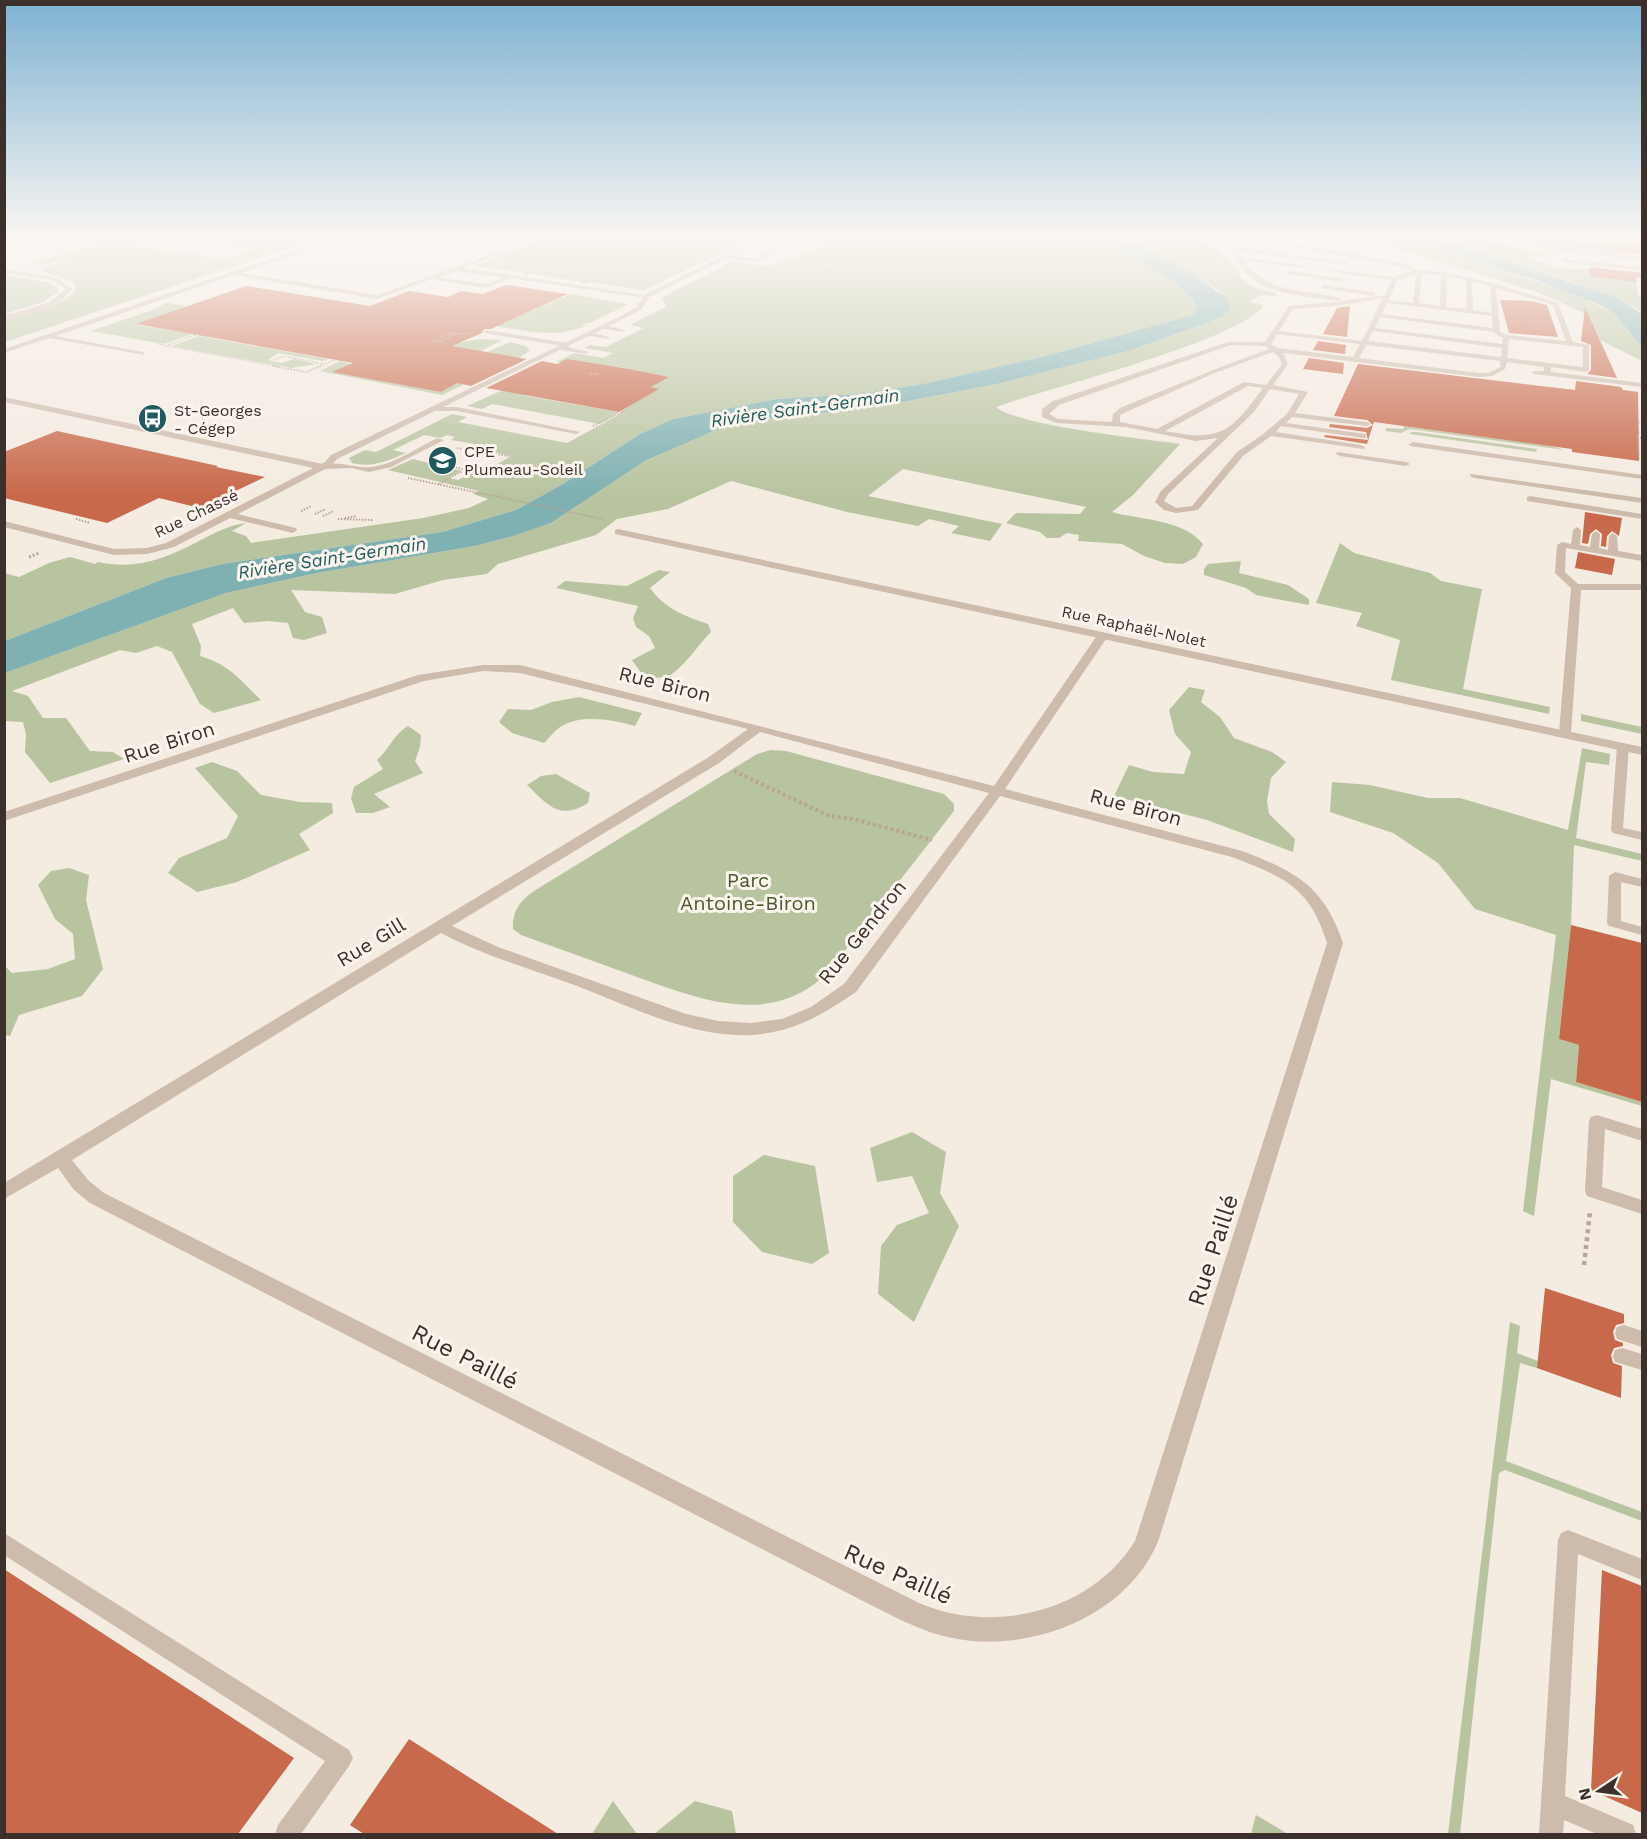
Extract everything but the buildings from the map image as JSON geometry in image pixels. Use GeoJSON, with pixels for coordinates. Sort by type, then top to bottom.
{"type":"FeatureCollection","features":[{"type":"Feature","properties":{"kind":"street","name":"Rue Chassé"},"geometry":{"type":"LineString","coordinates":[[4,524],[114,552],[136,553],[170,545],[323,467],[331,459],[610,323]]}},
{"type":"Feature","properties":{"kind":"street"},"geometry":{"type":"LineString","coordinates":[[4,399],[323,467]]}},
{"type":"Feature","properties":{"kind":"street","name":"Rue Raphaël-Nolet"},"geometry":{"type":"LineString","coordinates":[[618,532],[1642,751]]}},
{"type":"Feature","properties":{"kind":"street","name":"Rue Gendron"},"geometry":{"type":"LineString","coordinates":[[441,927],[480,946],[682,1019],[719,1028],[747,1029],[779,1027],[807,1018],[830,1006],[850,988],[997,790],[1102,636]]}},
{"type":"Feature","properties":{"kind":"street","name":"Rue Biron"},"geometry":{"type":"LineString","coordinates":[[4,817],[399,685],[463,670],[501,668],[538,672],[1237,854],[1283,873],[1313,896]]}},
{"type":"Feature","properties":{"kind":"street","name":"Rue Gill"},"geometry":{"type":"LineString","coordinates":[[4,1192],[714,760],[758,728]]}},
{"type":"Feature","properties":{"kind":"street","name":"Rue Paillé"},"geometry":{"type":"LineString","coordinates":[[60,1158],[81,1185],[97,1198],[871,1593],[912,1612],[953,1626],[994,1628],[1029,1624],[1064,1614],[1097,1599],[1121,1578],[1142,1550],[1159,1506],[1335,943],[1330,922],[1313,896]]}},
{"type":"Feature","properties":{"kind":"lane"},"geometry":{"type":"LineString","coordinates":[[4,351],[85,323]]}},
{"type":"Feature","properties":{"kind":"lane"},"geometry":{"type":"LineString","coordinates":[[1267,344],[1281,323]]}},
{"type":"Feature","properties":{"kind":"lane"},"geometry":{"type":"LineString","coordinates":[[1355,359],[1374,323]]}},
{"type":"Feature","properties":{"kind":"lane"},"geometry":{"type":"LineString","coordinates":[[1440,323],[1497,330]]}},
{"type":"Feature","properties":{"kind":"lane"},"geometry":{"type":"LineString","coordinates":[[1497,323],[1497,333],[1506,336],[1534,337],[1586,345],[1586,370],[1548,369]]}},
{"type":"Feature","properties":{"kind":"lane"},"geometry":{"type":"LineString","coordinates":[[1563,323],[1570,343]]}},
{"type":"Feature","properties":{"kind":"lane"},"geometry":{"type":"LineString","coordinates":[[602,327],[622,330]]}},
{"type":"Feature","properties":{"kind":"lane"},"geometry":{"type":"LineString","coordinates":[[1371,329],[1505,346]]}},
{"type":"Feature","properties":{"kind":"lane"},"geometry":{"type":"LineString","coordinates":[[486,332],[586,352]]}},
{"type":"Feature","properties":{"kind":"lane"},"geometry":{"type":"LineString","coordinates":[[1275,332],[1335,337],[1642,385]]}},
{"type":"Feature","properties":{"kind":"lane"},"geometry":{"type":"LineString","coordinates":[[588,334],[607,338]]}},
{"type":"Feature","properties":{"kind":"lane"},"geometry":{"type":"LineString","coordinates":[[46,336],[142,354]]}},
{"type":"Feature","properties":{"kind":"lane"},"geometry":{"type":"LineString","coordinates":[[1117,424],[1115,419],[1117,414],[1123,410],[1215,371],[1273,350],[1490,375],[1504,364],[1506,336]]}},
{"type":"Feature","properties":{"kind":"lane"},"geometry":{"type":"LineString","coordinates":[[1157,432],[1247,384],[1268,387],[1305,392],[1290,415],[1240,454],[1195,508],[1180,511],[1163,507],[1159,502],[1164,493],[1227,433],[1251,410],[1268,387],[1285,364],[1285,360],[1267,344],[1230,343],[1056,403],[1045,411],[1046,415],[1056,421],[1117,424],[1157,432],[1196,439],[1216,437],[1227,433]]}},
{"type":"Feature","properties":{"kind":"lane"},"geometry":{"type":"LineString","coordinates":[[433,408],[457,409],[576,432]]}},
{"type":"Feature","properties":{"kind":"lane"},"geometry":{"type":"LineString","coordinates":[[1290,415],[1367,424]]}},
{"type":"Feature","properties":{"kind":"lane"},"geometry":{"type":"LineString","coordinates":[[1280,424],[1363,436]]}},
{"type":"Feature","properties":{"kind":"lane"},"geometry":{"type":"LineString","coordinates":[[1269,433],[1361,447]]}},
{"type":"Feature","properties":{"kind":"lane"},"geometry":{"type":"LineString","coordinates":[[1294,437],[1298,447]]}},
{"type":"Feature","properties":{"kind":"lane"},"geometry":{"type":"LineString","coordinates":[[323,467],[345,466],[369,470],[388,465],[440,440]]}},
{"type":"Feature","properties":{"kind":"lane"},"geometry":{"type":"LineString","coordinates":[[1413,444],[1642,477]]}},
{"type":"Feature","properties":{"kind":"lane"},"geometry":{"type":"LineString","coordinates":[[1340,454],[1406,464]]}},
{"type":"Feature","properties":{"kind":"lane"},"geometry":{"type":"LineString","coordinates":[[1474,476],[1642,501]]}},
{"type":"Feature","properties":{"kind":"lane"},"geometry":{"type":"LineString","coordinates":[[1530,499],[1642,517]]}},
{"type":"Feature","properties":{"kind":"lane"},"geometry":{"type":"LineString","coordinates":[[229,514],[293,530]]}},
{"type":"Feature","properties":{"kind":"lane"},"geometry":{"type":"LineString","coordinates":[[1575,547],[1577,530]]}},
{"type":"Feature","properties":{"kind":"lane"},"geometry":{"type":"LineString","coordinates":[[1594,550],[1596,534]]}},
{"type":"Feature","properties":{"kind":"lane"},"geometry":{"type":"LineString","coordinates":[[1612,553],[1613,536]]}},
{"type":"Feature","properties":{"kind":"lane"},"geometry":{"type":"LineString","coordinates":[[1642,558],[1562,545],[1560,573],[1576,587],[1642,587]]}},
{"type":"Feature","properties":{"kind":"lane"},"geometry":{"type":"LineString","coordinates":[[1564,733],[1576,587]]}},
{"type":"Feature","properties":{"kind":"lane"},"geometry":{"type":"LineString","coordinates":[[1623,746],[1617,830],[1642,836]]}},
{"type":"Feature","properties":{"kind":"lane"},"geometry":{"type":"LineString","coordinates":[[1642,883],[1615,876],[1614,923],[1642,931]]}},
{"type":"Feature","properties":{"kind":"lane"},"geometry":{"type":"LineString","coordinates":[[1642,1135],[1597,1121],[1593,1191],[1642,1207]]}},
{"type":"Feature","properties":{"kind":"lane"},"geometry":{"type":"LineString","coordinates":[[1624,1333],[1642,1340]]}},
{"type":"Feature","properties":{"kind":"lane"},"geometry":{"type":"LineString","coordinates":[[1622,1356],[1642,1362]]}},
{"type":"Feature","properties":{"kind":"lane"},"geometry":{"type":"LineString","coordinates":[[1551,1834],[1568,1540],[1642,1569]]}},
{"type":"Feature","properties":{"kind":"lane"},"geometry":{"type":"LineString","coordinates":[[4,1543],[341,1758],[288,1834]]}},
{"type":"Feature","properties":{"kind":"lane"},"geometry":{"type":"LineString","coordinates":[[1553,1803],[1624,1834]]}},
{"type":"Feature","properties":{"kind":"path"},"geometry":{"type":"LineString","coordinates":[[450,333],[456,334],[434,342],[432,341],[450,333]]}},
{"type":"Feature","properties":{"kind":"path"},"geometry":{"type":"LineString","coordinates":[[160,348],[198,334]]}},
{"type":"Feature","properties":{"kind":"path"},"geometry":{"type":"LineString","coordinates":[[155,344],[306,372],[334,360]]}},
{"type":"Feature","properties":{"kind":"path"},"geometry":{"type":"LineString","coordinates":[[273,360],[282,356],[325,364]]}},
{"type":"Feature","properties":{"kind":"path"},"geometry":{"type":"LineString","coordinates":[[590,374],[599,374]]}},
{"type":"Feature","properties":{"kind":"path"},"geometry":{"type":"LineString","coordinates":[[601,424],[623,412],[621,411]]}},
{"type":"Feature","properties":{"kind":"path"},"geometry":{"type":"LineString","coordinates":[[1638,422],[1642,423]]}},
{"type":"Feature","properties":{"kind":"path"},"geometry":{"type":"LineString","coordinates":[[1638,432],[1642,433]]}},
{"type":"Feature","properties":{"kind":"path"},"geometry":{"type":"LineString","coordinates":[[1635,463],[1639,461],[1638,437],[1642,438]]}},
{"type":"Feature","properties":{"kind":"path"},"geometry":{"type":"LineString","coordinates":[[456,448],[470,450],[472,448],[509,456]]}},
{"type":"Feature","properties":{"kind":"path"},"geometry":{"type":"LineString","coordinates":[[425,461],[489,475]]}},
{"type":"Feature","properties":{"kind":"path"},"geometry":{"type":"LineString","coordinates":[[438,485],[463,469]]}},
{"type":"Feature","properties":{"kind":"path"},"geometry":{"type":"LineString","coordinates":[[369,470],[603,519]]}},
{"type":"Feature","properties":{"kind":"path"},"geometry":{"type":"LineString","coordinates":[[301,511],[311,506]]}},
{"type":"Feature","properties":{"kind":"path"},"geometry":{"type":"LineString","coordinates":[[315,514],[326,510]]}},
{"type":"Feature","properties":{"kind":"path"},"geometry":{"type":"LineString","coordinates":[[323,516],[334,511]]}},
{"type":"Feature","properties":{"kind":"path"},"geometry":{"type":"LineString","coordinates":[[338,519],[350,515]]}},
{"type":"Feature","properties":{"kind":"path"},"geometry":{"type":"LineString","coordinates":[[338,519],[357,516]]}},
{"type":"Feature","properties":{"kind":"path"},"geometry":{"type":"LineString","coordinates":[[338,519],[374,520]]}},
{"type":"Feature","properties":{"kind":"path"},"geometry":{"type":"LineString","coordinates":[[714,760],[829,816],[854,819],[956,846]]}},
{"type":"Feature","properties":{"kind":"path"},"geometry":{"type":"LineString","coordinates":[[1584,1265],[1593,1191]]}},
{"type":"Feature","properties":{"kind":"green space"},"geometry":{"type":"Polygon","coordinates":[[[5,323],[63,323],[5,342],[5,323]]]}},
{"type":"Feature","properties":{"kind":"green space"},"geometry":{"type":"Polygon","coordinates":[[[115,323],[143,323],[137,325],[192,334],[164,344],[91,331],[115,323]]]}},
{"type":"Feature","properties":{"kind":"green space"},"geometry":{"type":"Polygon","coordinates":[[[503,323],[588,323],[576,329],[553,333],[496,326],[503,323]]]}},
{"type":"Feature","properties":{"kind":"green space"},"geometry":{"type":"Polygon","coordinates":[[[634,323],[1164,323],[1046,356],[923,384],[857,394],[777,399],[673,419],[640,434],[563,484],[516,510],[442,532],[222,564],[166,578],[5,641],[4,573],[19,577],[49,563],[70,557],[95,564],[98,562],[138,564],[162,558],[222,530],[246,523],[232,531],[246,536],[251,543],[423,518],[469,508],[488,499],[473,494],[479,491],[388,470],[413,459],[461,471],[448,478],[458,480],[471,473],[492,475],[486,473],[490,471],[488,470],[511,456],[471,447],[475,444],[451,440],[455,437],[447,435],[441,438],[424,435],[393,450],[406,453],[379,463],[366,465],[352,463],[349,458],[365,450],[376,452],[452,414],[467,417],[458,422],[567,443],[624,412],[621,411],[647,395],[556,380],[668,377],[619,367],[556,362],[574,353],[604,358],[613,353],[584,348],[590,345],[606,347],[644,328],[630,325],[634,323]]]}},
{"type":"Feature","properties":{"kind":"green space"},"geometry":{"type":"Polygon","coordinates":[[[1206,323],[1240,323],[1182,348],[996,407],[1009,414],[1055,426],[1180,444],[1133,495],[1112,512],[1173,525],[1194,536],[1203,544],[1196,557],[1183,564],[1165,563],[1144,556],[1122,544],[1078,541],[1079,535],[1067,533],[1059,538],[1047,538],[1040,532],[1006,523],[1016,513],[1080,514],[1086,507],[903,469],[868,496],[1002,524],[990,541],[951,533],[959,526],[929,519],[918,526],[847,512],[731,481],[668,509],[617,519],[596,535],[498,564],[487,574],[443,580],[395,594],[291,590],[305,612],[322,617],[327,633],[304,640],[293,638],[288,623],[268,621],[244,623],[233,608],[192,624],[201,646],[200,656],[227,668],[261,700],[214,713],[200,704],[172,652],[157,646],[136,653],[120,650],[12,691],[28,696],[43,718],[66,718],[90,751],[113,752],[124,759],[50,783],[25,752],[26,734],[23,722],[5,721],[5,673],[226,593],[317,573],[475,546],[514,536],[551,523],[645,461],[723,427],[768,419],[877,407],[997,384],[1132,350],[1206,323]]]}},
{"type":"Feature","properties":{"kind":"green space"},"geometry":{"type":"Polygon","coordinates":[[[1592,323],[1622,323],[1642,347],[1642,361],[1600,340],[1592,323]]]}},
{"type":"Feature","properties":{"kind":"green space"},"geometry":{"type":"Polygon","coordinates":[[[199,336],[328,359],[323,361],[278,353],[268,360],[282,363],[294,359],[317,364],[292,368],[172,346],[199,336]]]}},
{"type":"Feature","properties":{"kind":"green space"},"geometry":{"type":"Polygon","coordinates":[[[480,339],[502,340],[481,351],[446,345],[480,339]]]}},
{"type":"Feature","properties":{"kind":"green space"},"geometry":{"type":"Polygon","coordinates":[[[510,342],[526,346],[530,351],[516,359],[487,352],[510,342]]]}},
{"type":"Feature","properties":{"kind":"green space"},"geometry":{"type":"Polygon","coordinates":[[[340,361],[441,392],[463,381],[469,382],[442,395],[320,371],[340,361]]]}},
{"type":"Feature","properties":{"kind":"green space"},"geometry":{"type":"Polygon","coordinates":[[[516,384],[526,396],[619,412],[600,424],[492,404],[482,409],[467,406],[516,384]]]}},
{"type":"Feature","properties":{"kind":"green space"},"geometry":{"type":"Polygon","coordinates":[[[1403,426],[1551,446],[1564,450],[1410,429],[1401,433],[1385,431],[1387,428],[1404,429],[1403,426]]]}},
{"type":"Feature","properties":{"kind":"green space"},"geometry":{"type":"Polygon","coordinates":[[[1411,432],[1537,449],[1536,452],[1410,434],[1411,432]]]}},
{"type":"Feature","properties":{"kind":"green space"},"geometry":{"type":"Polygon","coordinates":[[[1340,543],[1354,553],[1430,573],[1441,581],[1482,589],[1463,689],[1550,707],[1549,714],[1391,680],[1400,640],[1356,626],[1362,613],[1316,603],[1340,543]]]}},
{"type":"Feature","properties":{"kind":"green space"},"geometry":{"type":"Polygon","coordinates":[[[1241,561],[1239,573],[1288,585],[1309,599],[1309,605],[1256,595],[1246,588],[1204,575],[1204,569],[1208,564],[1241,561]]]}},
{"type":"Feature","properties":{"kind":"green space"},"geometry":{"type":"Polygon","coordinates":[[[659,570],[670,572],[650,588],[676,611],[708,624],[711,632],[685,663],[673,673],[662,677],[644,677],[632,660],[655,648],[649,636],[636,627],[633,618],[638,606],[556,588],[565,581],[627,586],[659,570]]]}},
{"type":"Feature","properties":{"kind":"green space"},"geometry":{"type":"Polygon","coordinates":[[[1189,687],[1205,690],[1201,702],[1220,717],[1234,738],[1272,752],[1286,762],[1271,778],[1267,801],[1269,814],[1295,839],[1293,852],[1207,820],[1114,796],[1129,765],[1153,772],[1184,774],[1191,752],[1175,734],[1169,710],[1189,687]]]}},
{"type":"Feature","properties":{"kind":"green space"},"geometry":{"type":"Polygon","coordinates":[[[579,697],[642,713],[635,726],[598,719],[570,722],[558,729],[544,743],[512,733],[499,722],[508,709],[531,710],[552,702],[579,697]]]}},
{"type":"Feature","properties":{"kind":"green space"},"geometry":{"type":"Polygon","coordinates":[[[1581,714],[1642,727],[1642,734],[1581,721],[1581,714]]]}},
{"type":"Feature","properties":{"kind":"green space"},"geometry":{"type":"Polygon","coordinates":[[[408,726],[421,735],[415,761],[423,773],[374,794],[390,807],[373,813],[356,813],[351,798],[354,787],[383,769],[377,760],[399,733],[408,726]]]}},
{"type":"Feature","properties":{"kind":"green space"},"geometry":{"type":"Polygon","coordinates":[[[1582,748],[1610,754],[1609,765],[1586,762],[1576,838],[1642,854],[1642,861],[1574,845],[1571,925],[1559,1039],[1579,1045],[1576,1082],[1642,1102],[1642,1106],[1551,1079],[1534,1216],[1523,1211],[1556,935],[1475,909],[1438,863],[1393,833],[1330,812],[1332,782],[1370,785],[1428,798],[1460,798],[1568,830],[1582,748]]]}},
{"type":"Feature","properties":{"kind":"green space","name":"Parc Antoine-Biron"},"geometry":{"type":"Polygon","coordinates":[[[771,750],[786,751],[944,794],[954,804],[954,811],[830,970],[807,989],[784,1000],[759,1004],[733,1004],[707,999],[654,983],[521,935],[513,929],[518,907],[534,891],[757,754],[771,750]]]}},
{"type":"Feature","properties":{"kind":"green space"},"geometry":{"type":"Polygon","coordinates":[[[212,762],[237,771],[261,795],[300,802],[332,803],[333,813],[299,834],[310,850],[237,882],[197,892],[168,873],[179,858],[227,838],[238,816],[195,768],[212,762]]]}},
{"type":"Feature","properties":{"kind":"green space"},"geometry":{"type":"Polygon","coordinates":[[[556,774],[590,793],[588,803],[569,811],[554,808],[527,785],[541,776],[556,774]]]}},
{"type":"Feature","properties":{"kind":"green space"},"geometry":{"type":"Polygon","coordinates":[[[69,868],[89,875],[86,900],[103,969],[82,996],[19,1015],[10,1036],[5,1035],[5,966],[12,973],[48,969],[75,959],[73,934],[55,919],[38,885],[51,871],[69,868]]]}},
{"type":"Feature","properties":{"kind":"green space"},"geometry":{"type":"Polygon","coordinates":[[[912,1132],[946,1152],[940,1193],[959,1226],[914,1322],[878,1294],[881,1246],[897,1225],[929,1213],[912,1176],[877,1182],[870,1148],[912,1132]]]}},
{"type":"Feature","properties":{"kind":"green space"},"geometry":{"type":"Polygon","coordinates":[[[764,1155],[815,1166],[829,1253],[812,1264],[762,1252],[733,1222],[733,1176],[764,1155]]]}},
{"type":"Feature","properties":{"kind":"green space"},"geometry":{"type":"Polygon","coordinates":[[[1510,1322],[1520,1326],[1517,1353],[1538,1361],[1537,1368],[1520,1363],[1506,1461],[1642,1512],[1642,1521],[1505,1470],[1499,1473],[1460,1834],[1448,1834],[1510,1322]]]}},
{"type":"Feature","properties":{"kind":"green space"},"geometry":{"type":"Polygon","coordinates":[[[613,1801],[637,1834],[592,1834],[613,1801]]]}},
{"type":"Feature","properties":{"kind":"green space"},"geometry":{"type":"Polygon","coordinates":[[[695,1801],[732,1811],[736,1834],[654,1834],[695,1801]]]}},
{"type":"Feature","properties":{"kind":"green space"},"geometry":{"type":"Polygon","coordinates":[[[1256,1815],[1288,1834],[1251,1834],[1256,1815]]]}},
{"type":"Feature","properties":{"kind":"water","name":"Rivière Saint-Germain"},"geometry":{"type":"Polygon","coordinates":[[[1164,323],[1206,323],[1132,350],[997,384],[877,407],[768,419],[723,427],[645,461],[551,523],[514,536],[475,546],[317,573],[226,593],[5,673],[5,641],[166,578],[222,564],[442,532],[516,510],[563,484],[640,434],[673,419],[777,399],[857,394],[923,384],[1046,356],[1164,323]]]}},
{"type":"Feature","properties":{"kind":"water"},"geometry":{"type":"Polygon","coordinates":[[[1622,323],[1642,323],[1642,347],[1622,323]]]}},
{"type":"Feature","properties":{"kind":"place","name":"St-Georges - Cégep"},"geometry":{"type":"Point","coordinates":[153,419]}},
{"type":"Feature","properties":{"kind":"place","name":"CPE Plumeau-Soleil"},"geometry":{"type":"Point","coordinates":[443,460]}}]}
